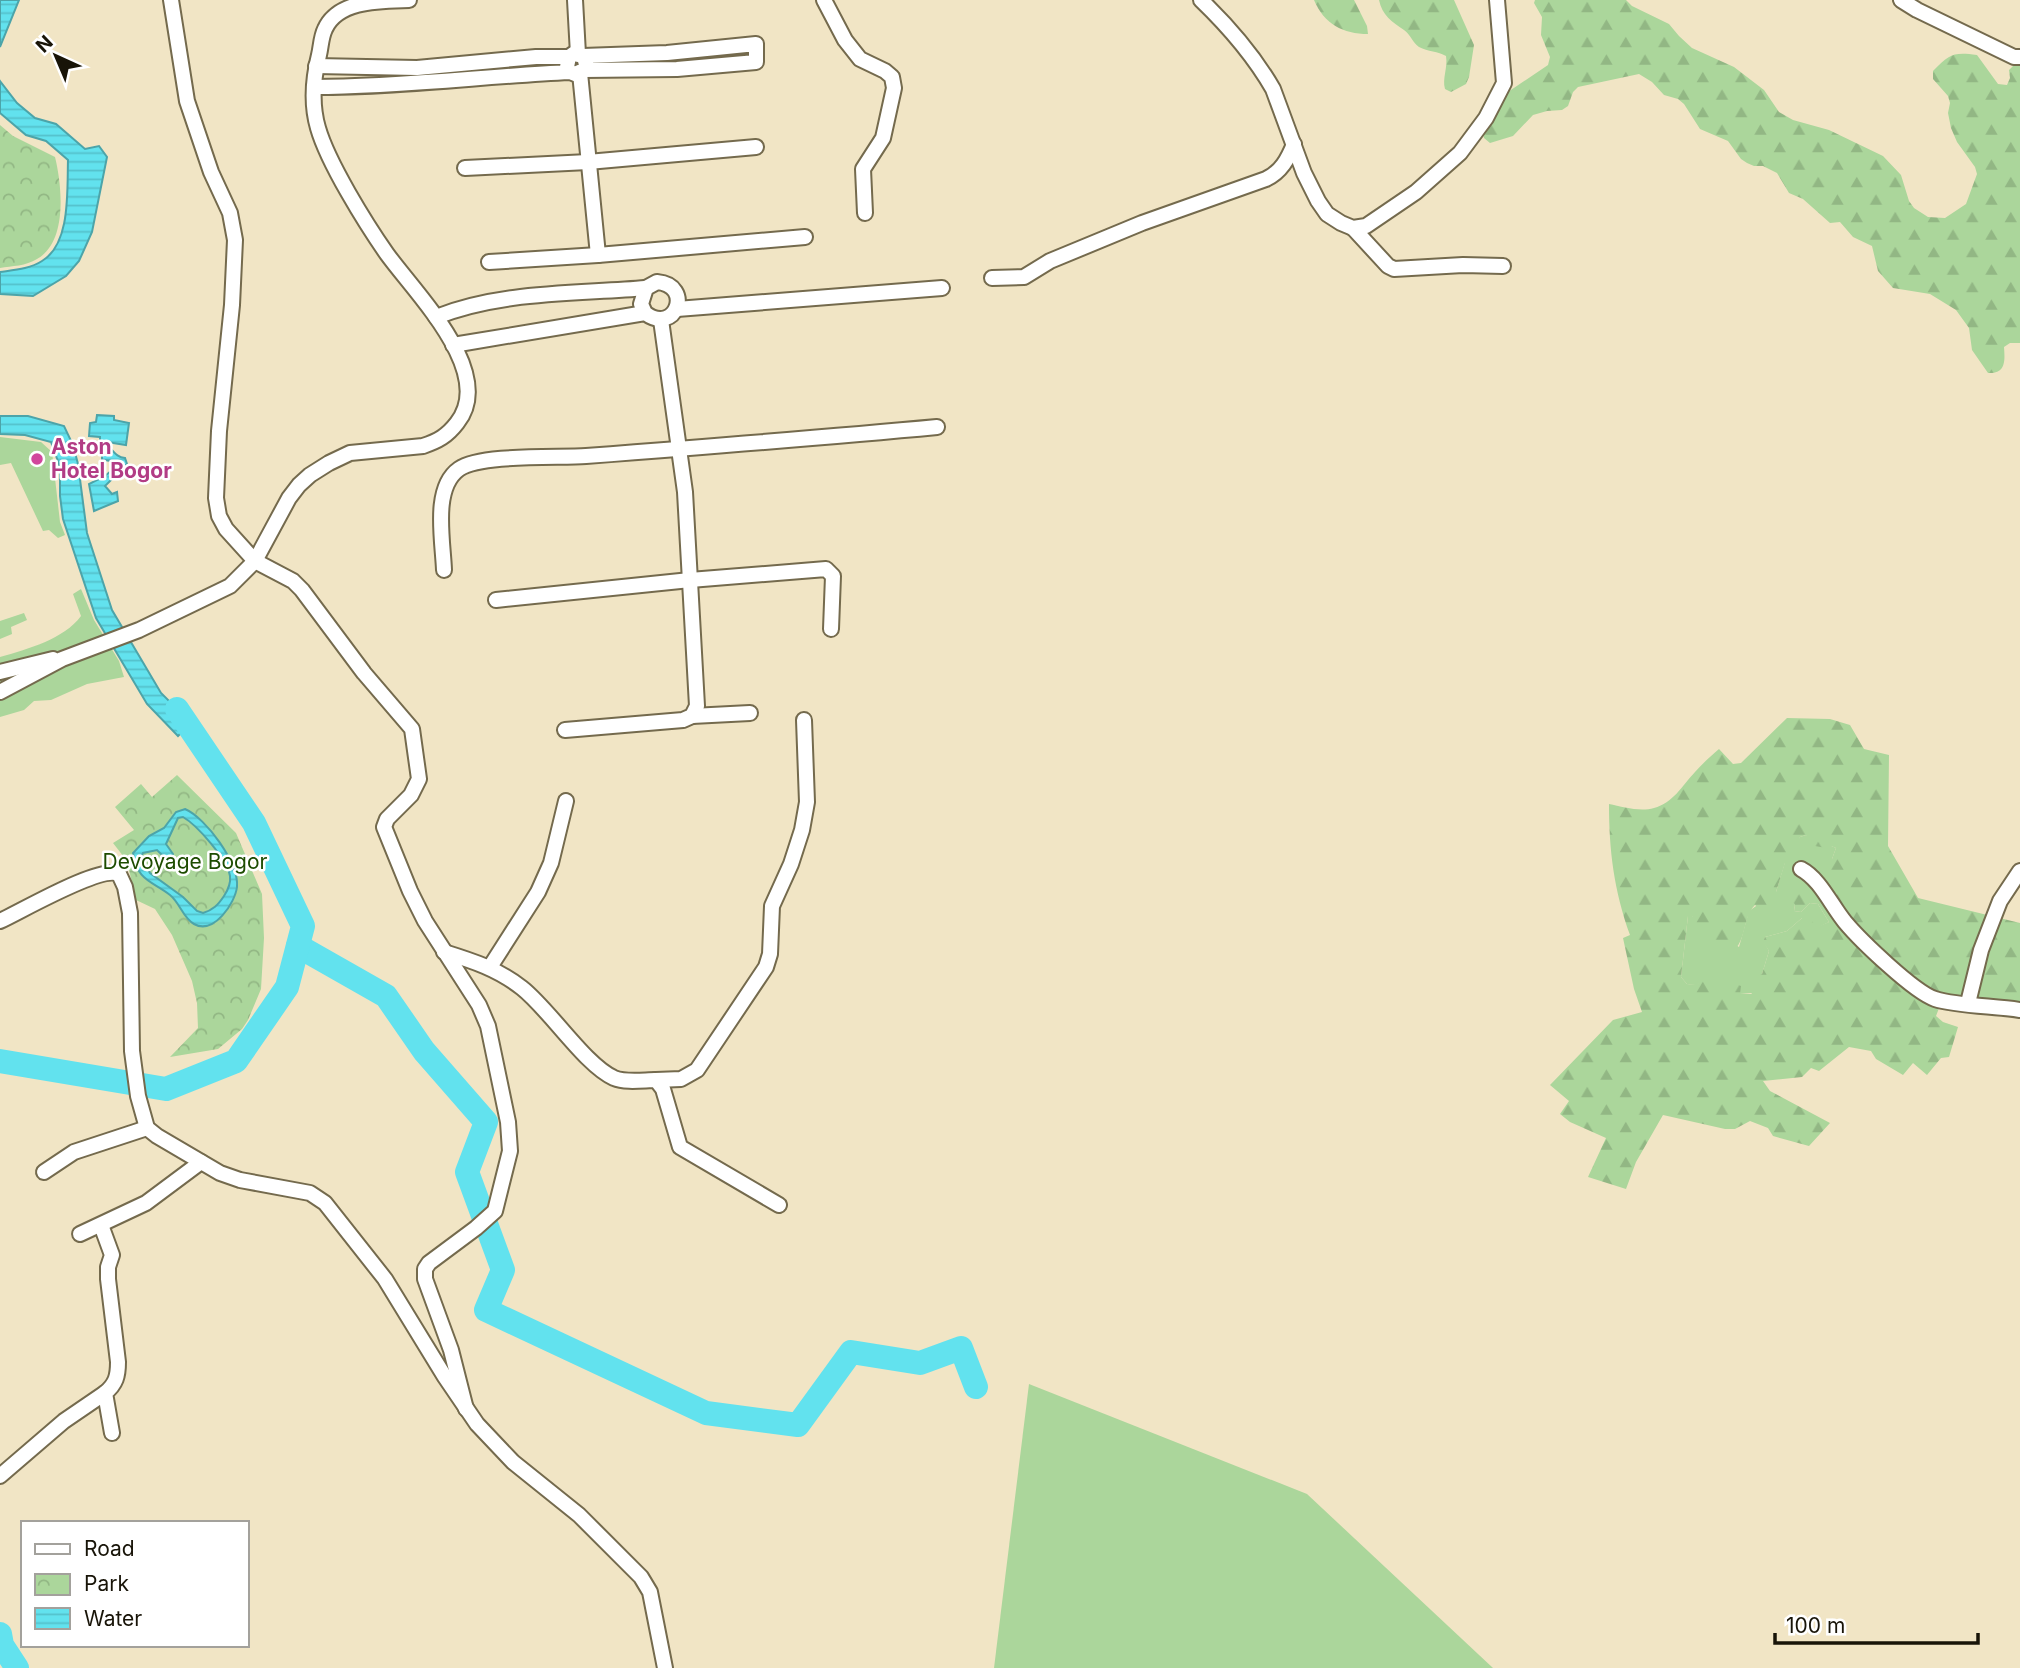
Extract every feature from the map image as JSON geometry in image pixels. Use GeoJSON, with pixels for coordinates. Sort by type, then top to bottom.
{"type":"FeatureCollection","features":[{"type":"Feature","properties":{"kind":"street"},"geometry":{"type":"LineString","coordinates":[[171,0],[187,102],[211,172],[230,213],[235,240],[232,305],[219,431],[217,508],[226,529],[255,561],[293,581],[302,590],[364,673],[412,729],[419,779],[411,795],[390,815],[384,827],[410,891],[435,938],[479,1005],[488,1026],[506,1109],[511,1142],[492,1214],[429,1263],[425,1274],[454,1359],[466,1409]]}},
{"type":"Feature","properties":{"kind":"street"},"geometry":{"type":"LineString","coordinates":[[0,692],[62,659],[139,630],[220,592],[241,578],[255,561],[289,498],[310,475],[350,453],[423,446],[448,435],[464,414],[468,394],[465,370],[453,345],[436,317],[386,253],[343,181],[318,130],[314,105],[316,66],[325,28],[333,16],[343,8],[363,1],[409,0]]}},
{"type":"Feature","properties":{"kind":"street"},"geometry":{"type":"LineString","coordinates":[[575,0],[577,64],[598,255]]}},
{"type":"Feature","properties":{"kind":"street"},"geometry":{"type":"LineString","coordinates":[[824,0],[845,40],[860,59],[886,71],[892,77],[894,88],[883,138],[863,169],[865,213]]}},
{"type":"Feature","properties":{"kind":"street"},"geometry":{"type":"LineString","coordinates":[[1200,0],[1222,20],[1266,76],[1304,173],[1328,214],[1353,228],[1388,266],[1394,269],[1463,265],[1503,266]]}},
{"type":"Feature","properties":{"kind":"street"},"geometry":{"type":"LineString","coordinates":[[1353,228],[1366,226],[1416,192],[1460,153],[1486,118],[1504,83],[1497,0]]}},
{"type":"Feature","properties":{"kind":"street"},"geometry":{"type":"LineString","coordinates":[[1901,0],[2014,57],[2020,57]]}},
{"type":"Feature","properties":{"kind":"street"},"geometry":{"type":"LineString","coordinates":[[314,87],[373,87],[449,81],[498,76],[577,64],[646,54],[756,44],[756,62],[691,68],[646,69],[577,64],[495,61],[417,68],[316,66]]}},
{"type":"Feature","properties":{"kind":"street"},"geometry":{"type":"LineString","coordinates":[[689,51],[691,68]]}},
{"type":"Feature","properties":{"kind":"street"},"geometry":{"type":"LineString","coordinates":[[646,54],[646,69]]}},
{"type":"Feature","properties":{"kind":"street"},"geometry":{"type":"LineString","coordinates":[[495,61],[498,76]]}},
{"type":"Feature","properties":{"kind":"street"},"geometry":{"type":"LineString","coordinates":[[448,65],[449,81]]}},
{"type":"Feature","properties":{"kind":"street"},"geometry":{"type":"LineString","coordinates":[[372,67],[373,87]]}},
{"type":"Feature","properties":{"kind":"street"},"geometry":{"type":"LineString","coordinates":[[992,278],[1024,277],[1050,261],[1142,223],[1276,175],[1288,159],[1294,144]]}},
{"type":"Feature","properties":{"kind":"street"},"geometry":{"type":"LineString","coordinates":[[465,167],[588,162],[756,147]]}},
{"type":"Feature","properties":{"kind":"street"},"geometry":{"type":"LineString","coordinates":[[489,262],[805,237]]}},
{"type":"Feature","properties":{"kind":"street"},"geometry":{"type":"LineString","coordinates":[[436,317],[460,307],[502,300],[646,288],[657,282],[670,285],[678,296],[677,309],[670,317],[652,319],[645,313],[640,304],[646,288]]}},
{"type":"Feature","properties":{"kind":"street"},"geometry":{"type":"LineString","coordinates":[[677,309],[942,288]]}},
{"type":"Feature","properties":{"kind":"street"},"geometry":{"type":"LineString","coordinates":[[453,345],[645,313]]}},
{"type":"Feature","properties":{"kind":"street"},"geometry":{"type":"LineString","coordinates":[[661,320],[685,492],[697,706],[692,716]]}},
{"type":"Feature","properties":{"kind":"street"},"geometry":{"type":"LineString","coordinates":[[444,570],[443,488],[459,469],[471,464],[506,459],[582,456],[937,427]]}},
{"type":"Feature","properties":{"kind":"street"},"geometry":{"type":"LineString","coordinates":[[496,600],[826,569],[833,576],[831,629]]}},
{"type":"Feature","properties":{"kind":"street"},"geometry":{"type":"LineString","coordinates":[[0,672],[62,659]]}},
{"type":"Feature","properties":{"kind":"street"},"geometry":{"type":"LineString","coordinates":[[565,730],[683,720],[692,716],[750,713]]}},
{"type":"Feature","properties":{"kind":"street"},"geometry":{"type":"LineString","coordinates":[[444,952],[490,967],[521,988],[541,1005],[591,1061],[612,1077],[681,1079],[697,1070],[766,967],[772,940],[772,906],[791,864],[802,830],[807,802],[804,720]]}},
{"type":"Feature","properties":{"kind":"street"},"geometry":{"type":"LineString","coordinates":[[490,967],[538,892],[551,863],[566,801]]}},
{"type":"Feature","properties":{"kind":"street"},"geometry":{"type":"LineString","coordinates":[[1801,869],[1813,878],[1834,909],[1874,953],[1929,996],[1944,1001],[2020,1010]]}},
{"type":"Feature","properties":{"kind":"street"},"geometry":{"type":"LineString","coordinates":[[0,921],[89,877],[110,871],[119,874],[125,887],[130,913],[132,1051],[138,1096],[147,1128],[201,1162],[240,1181],[310,1193],[325,1203],[385,1279],[444,1377],[484,1433],[513,1462],[579,1515],[641,1577],[650,1592],[665,1668]]}},
{"type":"Feature","properties":{"kind":"street"},"geometry":{"type":"LineString","coordinates":[[1968,1003],[1981,950],[2000,901],[2020,871]]}},
{"type":"Feature","properties":{"kind":"street"},"geometry":{"type":"LineString","coordinates":[[656,1080],[663,1089],[680,1147],[779,1205]]}},
{"type":"Feature","properties":{"kind":"street"},"geometry":{"type":"LineString","coordinates":[[44,1172],[74,1152],[147,1128]]}},
{"type":"Feature","properties":{"kind":"street"},"geometry":{"type":"LineString","coordinates":[[80,1234],[146,1203],[201,1162]]}},
{"type":"Feature","properties":{"kind":"street"},"geometry":{"type":"LineString","coordinates":[[0,1476],[64,1421],[105,1393],[118,1376],[108,1279],[112,1255],[100,1224]]}},
{"type":"Feature","properties":{"kind":"street"},"geometry":{"type":"LineString","coordinates":[[105,1393],[112,1433]]}},
{"type":"Feature","properties":{"kind":"green space"},"geometry":{"type":"Polygon","coordinates":[[[1314,0],[1354,0],[1367,26],[1368,34],[1350,32],[1335,26],[1323,15],[1314,0]]]}},
{"type":"Feature","properties":{"kind":"green space"},"geometry":{"type":"Polygon","coordinates":[[[1379,0],[1454,0],[1474,45],[1466,84],[1451,92],[1445,89],[1446,56],[1417,45],[1385,14],[1379,0]]]}},
{"type":"Feature","properties":{"kind":"green space"},"geometry":{"type":"Polygon","coordinates":[[[1535,0],[1626,0],[1632,6],[1669,24],[1692,48],[1734,67],[1764,90],[1779,112],[1793,120],[1829,130],[1883,156],[1901,175],[1914,208],[1928,217],[1945,218],[1966,204],[1977,174],[1951,128],[1948,96],[1933,79],[1933,71],[1952,55],[1977,55],[1998,84],[2007,85],[2009,70],[2020,59],[2020,343],[2010,343],[2004,347],[2001,369],[1988,373],[1972,350],[1969,328],[1956,310],[1930,294],[1893,288],[1878,271],[1872,246],[1853,237],[1840,222],[1830,223],[1803,199],[1789,193],[1777,173],[1763,166],[1747,163],[1728,141],[1700,129],[1684,104],[1664,95],[1652,82],[1639,74],[1578,87],[1568,106],[1562,110],[1533,115],[1513,136],[1490,143],[1484,138],[1480,122],[1503,104],[1505,94],[1548,65],[1550,57],[1541,35],[1542,17],[1535,0]]]}},
{"type":"Feature","properties":{"kind":"green space"},"geometry":{"type":"Polygon","coordinates":[[[0,125],[13,136],[55,157],[61,197],[58,227],[47,251],[28,263],[0,268],[0,125]]]}},
{"type":"Feature","properties":{"kind":"green space"},"geometry":{"type":"Polygon","coordinates":[[[0,437],[41,442],[52,452],[60,522],[65,535],[58,538],[49,530],[43,531],[11,463],[0,465],[0,437]]]}},
{"type":"Feature","properties":{"kind":"green space"},"geometry":{"type":"Polygon","coordinates":[[[81,589],[94,620],[119,661],[124,677],[87,684],[51,700],[34,701],[24,710],[0,717],[0,657],[45,642],[74,624],[81,616],[73,594],[81,589]]]}},
{"type":"Feature","properties":{"kind":"green space"},"geometry":{"type":"Polygon","coordinates":[[[24,613],[27,620],[11,627],[12,634],[0,639],[0,621],[24,613]]]}},
{"type":"Feature","properties":{"kind":"green space"},"geometry":{"type":"Polygon","coordinates":[[[1787,718],[1830,719],[1850,725],[1864,749],[1889,755],[1888,846],[1918,898],[2020,923],[2020,1008],[1941,1003],[1936,1016],[1943,1022],[1958,1027],[1949,1057],[1941,1058],[1927,1075],[1913,1063],[1903,1075],[1876,1059],[1871,1051],[1849,1047],[1819,1071],[1811,1068],[1802,1077],[1763,1081],[1770,1091],[1830,1123],[1809,1146],[1773,1136],[1768,1128],[1750,1121],[1735,1129],[1725,1129],[1663,1115],[1636,1162],[1626,1189],[1588,1177],[1606,1138],[1570,1122],[1560,1114],[1569,1101],[1550,1085],[1613,1020],[1642,1012],[1623,938],[1630,935],[1614,870],[1609,804],[1632,809],[1661,806],[1719,749],[1733,764],[1741,763],[1787,718]],[[1806,835],[1800,837],[1800,848],[1793,864],[1785,863],[1776,892],[1777,899],[1764,912],[1755,905],[1748,916],[1740,942],[1732,952],[1723,951],[1706,942],[1692,916],[1688,916],[1681,977],[1687,984],[1698,983],[1706,975],[1713,975],[1741,986],[1740,994],[1752,994],[1747,983],[1762,974],[1769,951],[1763,942],[1765,937],[1787,931],[1802,918],[1809,918],[1817,927],[1829,922],[1818,904],[1810,903],[1801,912],[1794,911],[1795,904],[1789,900],[1804,872],[1816,862],[1832,859],[1836,848],[1815,846],[1806,835]]]}},
{"type":"Feature","properties":{"kind":"green space","name":"Devoyage Bogor"},"geometry":{"type":"Polygon","coordinates":[[[177,775],[236,833],[262,894],[264,938],[261,989],[242,1029],[218,1049],[170,1057],[198,1028],[197,1003],[192,981],[172,935],[155,909],[136,900],[127,861],[113,843],[134,830],[115,807],[141,784],[152,797],[177,775]]]}},
{"type":"Feature","properties":{"kind":"green space"},"geometry":{"type":"Polygon","coordinates":[[[1806,835],[1836,848],[1832,859],[1795,904],[1794,911],[1801,912],[1810,903],[1818,904],[1829,922],[1817,928],[1802,918],[1787,931],[1765,937],[1764,942],[1769,951],[1762,974],[1752,993],[1740,994],[1702,982],[1696,985],[1687,984],[1681,977],[1688,916],[1739,947],[1749,911],[1776,892],[1785,862],[1800,837],[1806,835]]]}},
{"type":"Feature","properties":{"kind":"green space"},"geometry":{"type":"Polygon","coordinates":[[[1029,1384],[1307,1494],[1493,1668],[994,1668],[1029,1384]]]}},
{"type":"Feature","properties":{"kind":"water"},"geometry":{"type":"Polygon","coordinates":[[[0,0],[19,0],[0,47],[0,0]]]}},
{"type":"Feature","properties":{"kind":"water"},"geometry":{"type":"Polygon","coordinates":[[[0,81],[17,103],[35,118],[56,124],[85,149],[99,146],[107,157],[92,232],[79,261],[66,276],[33,296],[0,294],[0,272],[37,264],[51,253],[58,242],[67,201],[68,160],[46,141],[26,135],[0,113],[0,81]]]}},
{"type":"Feature","properties":{"kind":"water"},"geometry":{"type":"Polygon","coordinates":[[[97,415],[114,416],[114,420],[129,423],[126,445],[100,441],[100,437],[89,436],[90,423],[96,422],[97,415]]]}},
{"type":"Feature","properties":{"kind":"water"},"geometry":{"type":"Polygon","coordinates":[[[0,416],[28,416],[64,426],[78,464],[87,533],[112,610],[161,693],[191,723],[178,736],[147,704],[96,618],[63,519],[60,467],[51,442],[25,435],[0,434],[0,416]]]}},
{"type":"Feature","properties":{"kind":"water"},"geometry":{"type":"Polygon","coordinates":[[[102,443],[118,456],[125,458],[127,464],[105,486],[112,494],[117,492],[118,501],[94,511],[89,484],[117,466],[113,461],[102,460],[102,443]]]}},
{"type":"Feature","properties":{"kind":"water"},"geometry":{"type":"Polygon","coordinates":[[[185,809],[202,822],[220,842],[233,866],[237,887],[235,894],[228,909],[209,925],[202,926],[190,921],[173,898],[142,875],[135,862],[133,853],[149,836],[164,828],[176,812],[185,809]],[[183,817],[178,818],[166,844],[173,854],[170,859],[157,850],[143,853],[141,857],[150,873],[203,913],[212,909],[222,899],[229,887],[230,876],[218,852],[183,817]]]}},
{"type":"Feature","properties":{"kind":"waterway"},"geometry":{"type":"LineString","coordinates":[[0,1061],[166,1089],[236,1061],[287,987],[303,926],[254,823],[177,709]]}},
{"type":"Feature","properties":{"kind":"waterway"},"geometry":{"type":"LineString","coordinates":[[298,946],[386,996],[424,1051],[486,1122],[467,1172],[503,1270],[486,1310],[706,1413],[798,1425],[851,1352],[920,1363],[961,1348],[976,1387]]}},
{"type":"Feature","properties":{"kind":"waterway"},"geometry":{"type":"LineString","coordinates":[[0,1634],[2,1645],[17,1668]]}},
{"type":"Feature","properties":{"kind":"place","name":"Aston Hotel Bogor"},"geometry":{"type":"Point","coordinates":[37,459]}}]}
